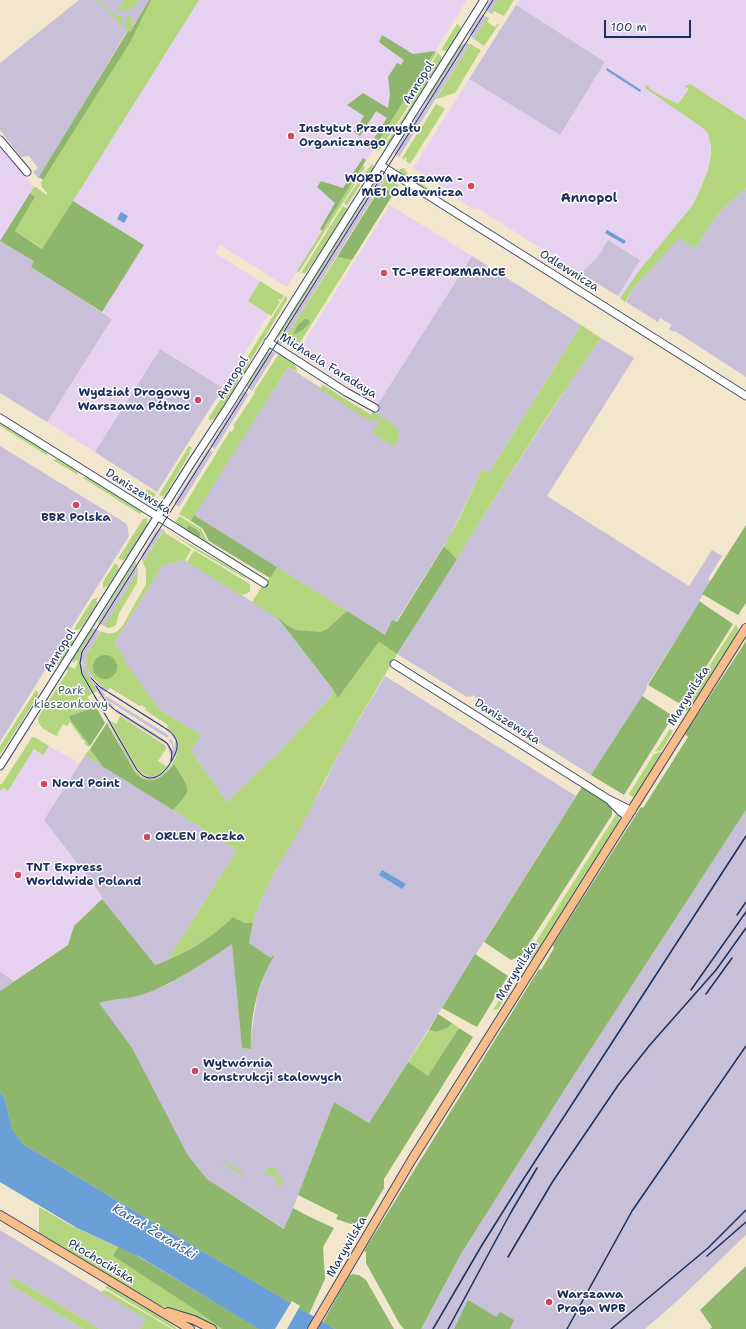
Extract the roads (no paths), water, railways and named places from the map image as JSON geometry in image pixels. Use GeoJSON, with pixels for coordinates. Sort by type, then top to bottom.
{"type":"FeatureCollection","features":[{"type":"Feature","properties":{"kind":"main road","name":"Marywilska"},"geometry":{"type":"LineString","coordinates":[[312,1329],[411,1161],[746,628]]}},
{"type":"Feature","properties":{"kind":"main road","name":"Płochocińska"},"geometry":{"type":"LineString","coordinates":[[0,1215],[190,1329]]}},
{"type":"Feature","properties":{"kind":"main road"},"geometry":{"type":"LineString","coordinates":[[154,1307],[194,1320],[212,1329]]}},
{"type":"Feature","properties":{"kind":"street","name":"Annopol"},"geometry":{"type":"LineString","coordinates":[[0,766],[484,0]]}},
{"type":"Feature","properties":{"kind":"street"},"geometry":{"type":"LineString","coordinates":[[0,140],[27,172]]}},
{"type":"Feature","properties":{"kind":"street","name":"Odlewnicza"},"geometry":{"type":"LineString","coordinates":[[380,165],[746,396]]}},
{"type":"Feature","properties":{"kind":"street","name":"Michaela Faradaya"},"geometry":{"type":"LineString","coordinates":[[268,342],[346,392],[375,408]]}},
{"type":"Feature","properties":{"kind":"street","name":"Daniszewska"},"geometry":{"type":"LineString","coordinates":[[0,418],[264,583]]}},
{"type":"Feature","properties":{"kind":"street","name":"Daniszewska"},"geometry":{"type":"LineString","coordinates":[[394,664],[608,799],[621,812],[630,814]]}},
{"type":"Feature","properties":{"kind":"water"},"geometry":{"type":"Polygon","coordinates":[[[607,68],[641,90],[640,92],[606,70],[607,68]]]}},
{"type":"Feature","properties":{"kind":"water"},"geometry":{"type":"Polygon","coordinates":[[[121,212],[128,216],[124,223],[117,219],[121,212]]]}},
{"type":"Feature","properties":{"kind":"water"},"geometry":{"type":"Polygon","coordinates":[[[607,230],[626,241],[624,244],[605,233],[607,230]]]}},
{"type":"Feature","properties":{"kind":"water"},"geometry":{"type":"Polygon","coordinates":[[[382,870],[406,884],[402,889],[379,875],[382,870]]]}},
{"type":"Feature","properties":{"kind":"water","name":"Kanał Żerański"},"geometry":{"type":"Polygon","coordinates":[[[0,1092],[5,1099],[12,1130],[23,1144],[335,1329],[259,1329],[140,1257],[77,1228],[0,1182],[0,1092]]]}},
{"type":"Feature","properties":{"kind":"tram line"},"geometry":{"type":"LineString","coordinates":[[91,678],[100,687],[168,730],[175,738],[177,742],[175,755],[165,770],[158,776],[154,778],[145,777],[137,770],[82,674],[80,663],[82,652],[493,0]]}},
{"type":"Feature","properties":{"kind":"tram line"},"geometry":{"type":"LineString","coordinates":[[96,686],[106,702],[115,710],[167,743],[172,752],[171,761]]}},
{"type":"Feature","properties":{"kind":"railway"},"geometry":{"type":"LineString","coordinates":[[433,1329],[482,1245],[519,1186],[746,836]]}},
{"type":"Feature","properties":{"kind":"railway"},"geometry":{"type":"LineString","coordinates":[[737,915],[746,902]]}},
{"type":"Feature","properties":{"kind":"railway"},"geometry":{"type":"LineString","coordinates":[[691,990],[746,912]]}},
{"type":"Feature","properties":{"kind":"railway"},"geometry":{"type":"LineString","coordinates":[[508,1257],[553,1181],[619,1084],[649,1046],[716,970],[746,928]]}},
{"type":"Feature","properties":{"kind":"railway"},"geometry":{"type":"LineString","coordinates":[[706,994],[732,958]]}},
{"type":"Feature","properties":{"kind":"railway"},"geometry":{"type":"LineString","coordinates":[[567,1329],[632,1211],[746,1046]]}},
{"type":"Feature","properties":{"kind":"railway"},"geometry":{"type":"LineString","coordinates":[[448,1329],[510,1214],[537,1168]]}},
{"type":"Feature","properties":{"kind":"railway"},"geometry":{"type":"LineString","coordinates":[[611,1329],[708,1248],[746,1210]]}},
{"type":"Feature","properties":{"kind":"railway"},"geometry":{"type":"LineString","coordinates":[[707,1256],[746,1222]]}},
{"type":"Feature","properties":{"kind":"place","name":"Instytut Przemysłu Organicznego"},"geometry":{"type":"Point","coordinates":[291,136]}},
{"type":"Feature","properties":{"kind":"place","name":"WORD Warszawa - ME1 Odlewnicza"},"geometry":{"type":"Point","coordinates":[471,186]}},
{"type":"Feature","properties":{"kind":"place","name":"TC-PERFORMANCE"},"geometry":{"type":"Point","coordinates":[384,273]}},
{"type":"Feature","properties":{"kind":"place","name":"Wydział Drogowy Warszawa Północ"},"geometry":{"type":"Point","coordinates":[198,400]}},
{"type":"Feature","properties":{"kind":"place","name":"BBR Polska"},"geometry":{"type":"Point","coordinates":[76,505]}},
{"type":"Feature","properties":{"kind":"place","name":"Nord Point"},"geometry":{"type":"Point","coordinates":[44,784]}},
{"type":"Feature","properties":{"kind":"place","name":"ORLEN Paczka"},"geometry":{"type":"Point","coordinates":[147,837]}},
{"type":"Feature","properties":{"kind":"place","name":"TNT Express Worldwide Poland"},"geometry":{"type":"Point","coordinates":[18,875]}},
{"type":"Feature","properties":{"kind":"place","name":"Wytwórnia konstrukcji stalowych"},"geometry":{"type":"Point","coordinates":[195,1071]}},
{"type":"Feature","properties":{"kind":"place","name":"Warszawa Praga WPB"},"geometry":{"type":"Point","coordinates":[549,1302]}},
{"type":"Feature","properties":{"kind":"district","name":"Annopol"},"geometry":{"type":"Point","coordinates":[589,199]}},
{"type":"Feature","properties":{"kind":"park label","name":"Park kieszonkowy"},"geometry":{"type":"Point","coordinates":[71,698]}}]}
